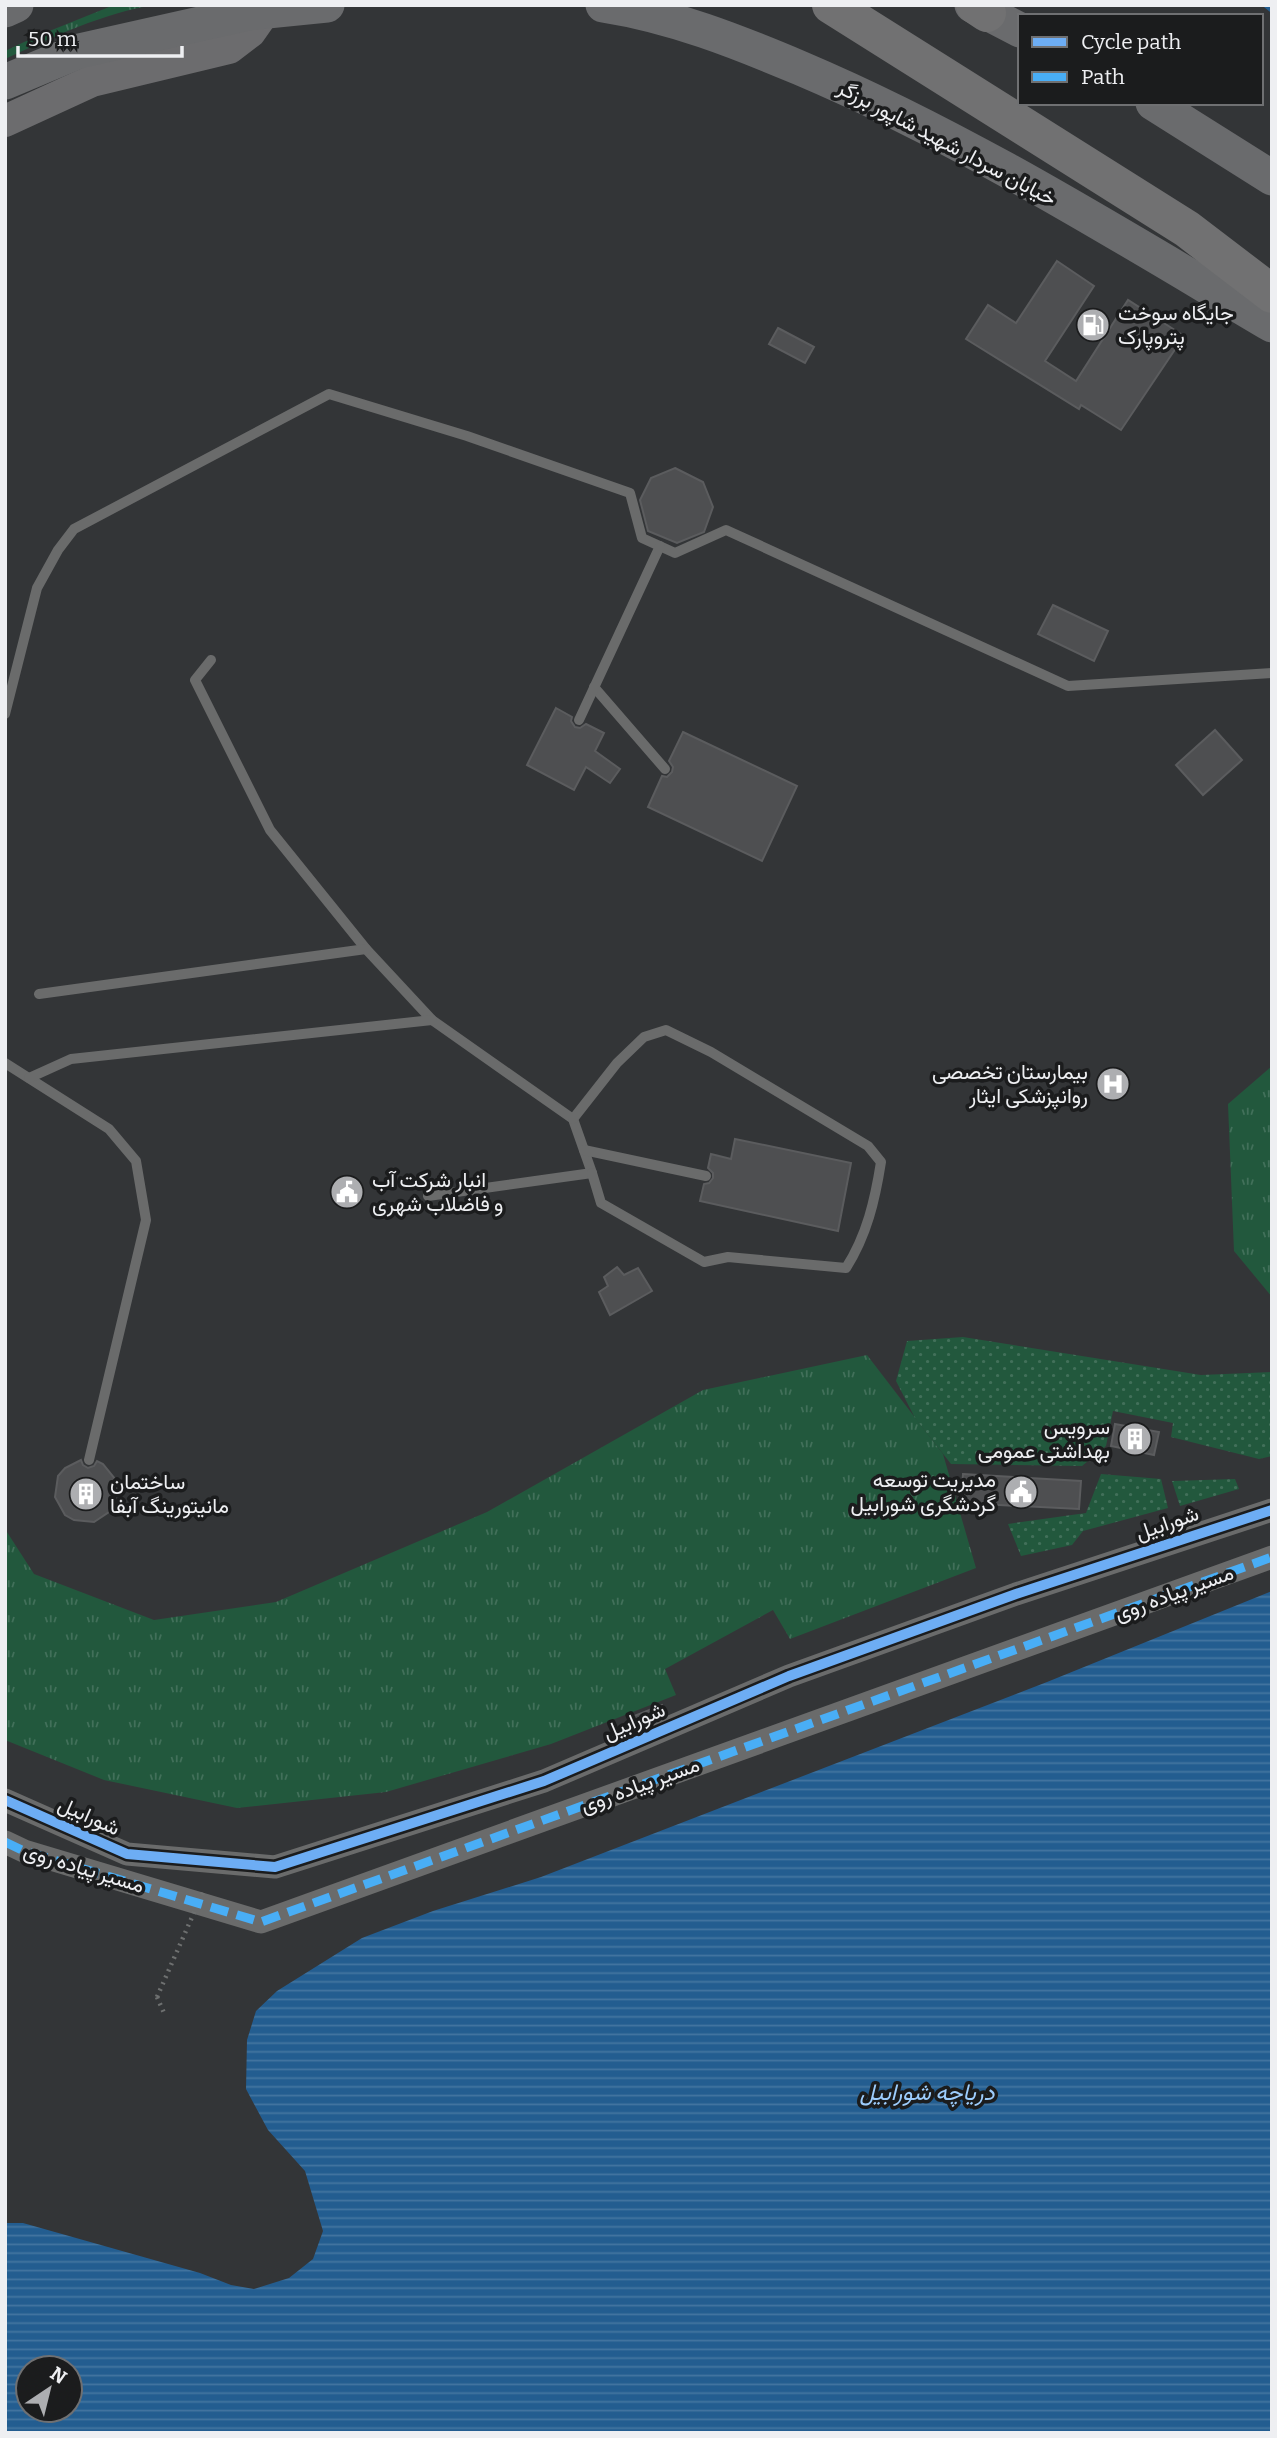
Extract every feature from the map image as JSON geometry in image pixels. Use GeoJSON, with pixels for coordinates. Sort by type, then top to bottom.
{"type":"FeatureCollection","features":[{"type":"Feature","properties":{"kind":"highway"},"geometry":{"type":"LineString","coordinates":[[831,5],[1187,229],[1272,294]]}},
{"type":"Feature","properties":{"kind":"main road"},"geometry":{"type":"LineString","coordinates":[[5,10],[16,5]]}},
{"type":"Feature","properties":{"kind":"main road"},"geometry":{"type":"LineString","coordinates":[[5,82],[79,51],[264,12],[327,5]]}},
{"type":"Feature","properties":{"kind":"main road","name":"خیابان سردار شهید شاپور برزگر"},"geometry":{"type":"LineString","coordinates":[[603,5],[679,21],[733,40],[843,86],[943,135],[1272,325]]}},
{"type":"Feature","properties":{"kind":"main road"},"geometry":{"type":"LineString","coordinates":[[5,121],[92,81],[229,48],[250,32],[264,12]]}},
{"type":"Feature","properties":{"kind":"main road"},"geometry":{"type":"LineString","coordinates":[[1156,105],[1272,178]]}},
{"type":"Feature","properties":{"kind":"street","name":"شورابیل"},"geometry":{"type":"LineString","coordinates":[[5,1800],[127,1854],[275,1867],[544,1781],[789,1676],[1016,1594],[1272,1510]]}},
{"type":"Feature","properties":{"kind":"street","name":"مسیر پیاده روی"},"geometry":{"type":"LineString","coordinates":[[5,1842],[24,1851],[261,1922],[1272,1557]]}},
{"type":"Feature","properties":{"kind":"lane"},"geometry":{"type":"LineString","coordinates":[[5,714],[37,588],[58,550],[74,529],[329,394],[467,436],[630,493],[642,538],[675,552],[726,530],[1068,686],[1272,673]]}},
{"type":"Feature","properties":{"kind":"lane"},"geometry":{"type":"LineString","coordinates":[[579,720],[660,546]]}},
{"type":"Feature","properties":{"kind":"lane"},"geometry":{"type":"LineString","coordinates":[[211,660],[195,680],[270,830],[366,949],[432,1020],[573,1119],[601,1203],[705,1262],[728,1257],[846,1268],[860,1246],[875,1199],[881,1162],[868,1146],[711,1052],[666,1030],[644,1037],[617,1063],[573,1119]]}},
{"type":"Feature","properties":{"kind":"lane"},"geometry":{"type":"LineString","coordinates":[[594,687],[665,769]]}},
{"type":"Feature","properties":{"kind":"lane"},"geometry":{"type":"LineString","coordinates":[[39,994],[366,949]]}},
{"type":"Feature","properties":{"kind":"lane"},"geometry":{"type":"LineString","coordinates":[[29,1078],[71,1059],[432,1020]]}},
{"type":"Feature","properties":{"kind":"lane"},"geometry":{"type":"LineString","coordinates":[[5,1063],[109,1129],[136,1161],[143,1194],[146,1220],[89,1460]]}},
{"type":"Feature","properties":{"kind":"lane"},"geometry":{"type":"LineString","coordinates":[[584,1150],[706,1176]]}},
{"type":"Feature","properties":{"kind":"lane"},"geometry":{"type":"LineString","coordinates":[[428,1196],[592,1173]]}},
{"type":"Feature","properties":{"kind":"path"},"geometry":{"type":"LineString","coordinates":[[164,2012],[157,1997],[203,1892]]}},
{"type":"Feature","properties":{"kind":"green space"},"geometry":{"type":"Polygon","coordinates":[[[114,5],[155,5],[117,13],[5,59],[5,51],[114,5]]]}},
{"type":"Feature","properties":{"kind":"green space"},"geometry":{"type":"Polygon","coordinates":[[[1272,1066],[1272,1297],[1234,1251],[1228,1104],[1272,1066]]]}},
{"type":"Feature","properties":{"kind":"green space"},"geometry":{"type":"Polygon","coordinates":[[[963,1337],[1201,1375],[1272,1372],[1272,1456],[1259,1459],[1171,1437],[1173,1423],[1113,1411],[1106,1446],[1082,1466],[951,1464],[915,1418],[896,1381],[907,1341],[963,1337]]]}},
{"type":"Feature","properties":{"kind":"green space"},"geometry":{"type":"Polygon","coordinates":[[[867,1355],[943,1454],[976,1568],[790,1639],[773,1610],[665,1669],[676,1695],[551,1744],[386,1792],[237,1808],[104,1780],[5,1740],[5,1529],[34,1574],[154,1620],[276,1602],[487,1512],[703,1390],[867,1355]]]}},
{"type":"Feature","properties":{"kind":"green space"},"geometry":{"type":"Polygon","coordinates":[[[1101,1474],[1161,1479],[1168,1508],[1083,1531],[1072,1545],[1021,1556],[1008,1524],[1086,1513],[1101,1474]]]}},
{"type":"Feature","properties":{"kind":"green space"},"geometry":{"type":"Polygon","coordinates":[[[1235,1479],[1239,1489],[1180,1506],[1172,1481],[1235,1479]]]}},
{"type":"Feature","properties":{"kind":"water","name":"دریاچه شورابیل"},"geometry":{"type":"Polygon","coordinates":[[[1272,1591],[1272,2433],[5,2433],[5,2223],[23,2223],[200,2273],[231,2285],[254,2289],[289,2278],[313,2259],[323,2231],[305,2171],[268,2130],[246,2089],[247,2040],[256,2011],[277,1991],[362,1938],[433,1911],[541,1877],[1047,1682],[1272,1591]]]}},
{"type":"Feature","properties":{"kind":"building"},"geometry":{"type":"Polygon","coordinates":[[[1057,261],[1094,286],[1045,361],[1076,381],[1128,300],[1184,336],[1121,430],[1081,405],[1079,409],[966,339],[988,305],[1016,323],[1057,261]]]}},
{"type":"Feature","properties":{"kind":"building"},"geometry":{"type":"Polygon","coordinates":[[[778,328],[814,347],[805,363],[769,344],[778,328]]]}},
{"type":"Feature","properties":{"kind":"building"},"geometry":{"type":"Polygon","coordinates":[[[675,468],[703,482],[713,507],[704,532],[677,543],[648,531],[640,500],[651,478],[675,468]]]}},
{"type":"Feature","properties":{"kind":"building"},"geometry":{"type":"Polygon","coordinates":[[[1053,605],[1108,631],[1094,661],[1038,634],[1053,605]]]}},
{"type":"Feature","properties":{"kind":"building"},"geometry":{"type":"Polygon","coordinates":[[[556,708],[572,717],[571,721],[575,727],[580,728],[586,724],[604,733],[595,751],[620,769],[610,783],[586,767],[574,790],[527,765],[556,708]]]}},
{"type":"Feature","properties":{"kind":"building"},"geometry":{"type":"Polygon","coordinates":[[[1215,730],[1242,760],[1203,795],[1176,765],[1215,730]]]}},
{"type":"Feature","properties":{"kind":"building"},"geometry":{"type":"Polygon","coordinates":[[[683,732],[797,786],[762,861],[648,807],[662,776],[667,777],[672,772],[673,767],[669,761],[683,732]]]}},
{"type":"Feature","properties":{"kind":"building"},"geometry":{"type":"Polygon","coordinates":[[[735,1139],[851,1163],[838,1231],[700,1201],[704,1184],[713,1178],[713,1173],[708,1168],[711,1154],[731,1159],[735,1139]]]}},
{"type":"Feature","properties":{"kind":"building"},"geometry":{"type":"Polygon","coordinates":[[[617,1267],[624,1275],[638,1268],[652,1291],[610,1315],[599,1292],[608,1286],[604,1277],[617,1267]]]}},
{"type":"Feature","properties":{"kind":"building","name":"سرویس بهداشتی عمومی"},"geometry":{"type":"Polygon","coordinates":[[[1115,1424],[1159,1432],[1154,1455],[1111,1446],[1115,1424]]]}},
{"type":"Feature","properties":{"kind":"building","name":"ساختمان مانیتورینگ آبفا"},"geometry":{"type":"Polygon","coordinates":[[[81,1460],[88,1468],[94,1466],[97,1461],[103,1464],[116,1480],[116,1501],[112,1510],[94,1522],[74,1520],[65,1515],[55,1497],[58,1476],[65,1468],[81,1460]]]}},
{"type":"Feature","properties":{"kind":"building","name":"مدیریت توسعه گردشگری شورابیل"},"geometry":{"type":"Polygon","coordinates":[[[963,1474],[1081,1481],[1079,1509],[961,1503],[963,1474]]]}},
{"type":"Feature","properties":{"kind":"building"},"geometry":{"type":"Polygon","coordinates":[[[662,1705],[666,1714],[633,1728],[629,1718],[662,1705]]]}},
{"type":"Feature","properties":{"kind":"waterway"},"geometry":{"type":"LineString","coordinates":[[1267,5],[1272,9]]}},
{"type":"Feature","properties":{"kind":"marked path"},"geometry":{"type":"LineString","coordinates":[[5,1842],[24,1851],[261,1922],[1272,1557]]}},
{"type":"Feature","properties":{"kind":"cycle path"},"geometry":{"type":"LineString","coordinates":[[5,1800],[127,1854],[275,1867],[544,1781],[789,1676],[1016,1594],[1272,1510]]}},
{"type":"Feature","properties":{"kind":"place","name":"جایگاه سوخت پتروپارک"},"geometry":{"type":"Point","coordinates":[1093,325]}},
{"type":"Feature","properties":{"kind":"place","name":"بیمارستان تخصصی روانپزشکی ایثار"},"geometry":{"type":"Point","coordinates":[1113,1084]}},
{"type":"Feature","properties":{"kind":"place","name":"انبار شرکت آب و فاضلاب شهری"},"geometry":{"type":"Point","coordinates":[347,1192]}},
{"type":"Feature","properties":{"kind":"place","name":"سرویس بهداشتی عمومی"},"geometry":{"type":"Point","coordinates":[1135,1439]}},
{"type":"Feature","properties":{"kind":"place","name":"مدیریت توسعه گردشگری شورابیل"},"geometry":{"type":"Point","coordinates":[1021,1492]}},
{"type":"Feature","properties":{"kind":"place","name":"ساختمان مانیتورینگ آبفا"},"geometry":{"type":"Point","coordinates":[86,1494]}}]}
